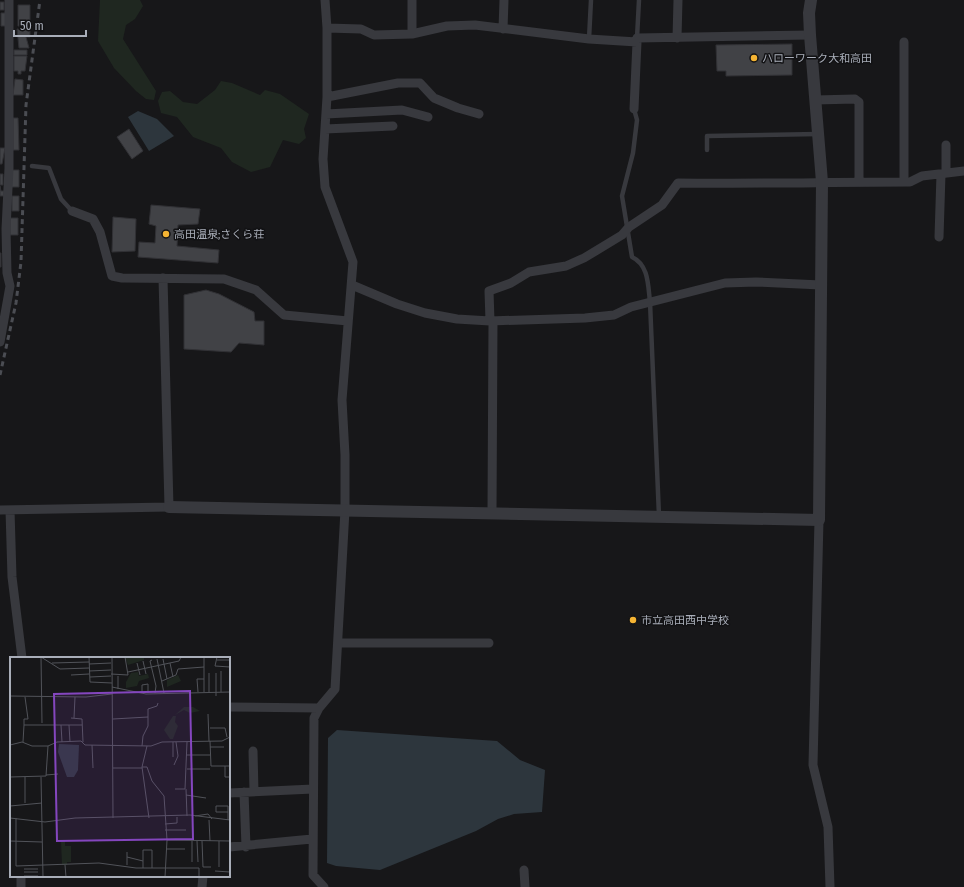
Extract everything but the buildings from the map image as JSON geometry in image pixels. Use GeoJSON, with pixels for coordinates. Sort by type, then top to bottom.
{"type":"FeatureCollection","features":[{"type":"Feature","properties":{"kind":"street"},"geometry":{"type":"LineString","coordinates":[[0,342],[3,315],[10,286],[4,273],[3,230],[9,0]]}},
{"type":"Feature","properties":{"kind":"street"},"geometry":{"type":"LineString","coordinates":[[324,887],[313,875],[312,839],[314,718],[318,708],[335,689],[345,510],[345,455],[342,400],[353,262],[325,187],[323,159],[327,97],[327,28],[325,0]]}},
{"type":"Feature","properties":{"kind":"street"},"geometry":{"type":"LineString","coordinates":[[412,0],[412,34]]}},
{"type":"Feature","properties":{"kind":"street"},"geometry":{"type":"LineString","coordinates":[[503,29],[504,0]]}},
{"type":"Feature","properties":{"kind":"street"},"geometry":{"type":"LineString","coordinates":[[676,38],[678,0]]}},
{"type":"Feature","properties":{"kind":"street"},"geometry":{"type":"LineString","coordinates":[[811,0],[809,13],[810,35],[822,182],[819,520],[813,764],[828,827],[830,887]]}},
{"type":"Feature","properties":{"kind":"street"},"geometry":{"type":"LineString","coordinates":[[327,28],[361,29],[374,35],[412,34],[447,26],[475,25],[589,39],[637,40],[810,35]]}},
{"type":"Feature","properties":{"kind":"street"},"geometry":{"type":"LineString","coordinates":[[634,109],[637,40]]}},
{"type":"Feature","properties":{"kind":"street"},"geometry":{"type":"LineString","coordinates":[[904,42],[904,182]]}},
{"type":"Feature","properties":{"kind":"street"},"geometry":{"type":"LineString","coordinates":[[327,97],[398,83],[420,83],[434,98],[458,108],[479,114]]}},
{"type":"Feature","properties":{"kind":"street"},"geometry":{"type":"LineString","coordinates":[[815,100],[855,99],[859,102],[860,182]]}},
{"type":"Feature","properties":{"kind":"street"},"geometry":{"type":"LineString","coordinates":[[326,114],[402,110],[428,117]]}},
{"type":"Feature","properties":{"kind":"street"},"geometry":{"type":"LineString","coordinates":[[325,129],[393,126]]}},
{"type":"Feature","properties":{"kind":"street"},"geometry":{"type":"LineString","coordinates":[[939,237],[946,145]]}},
{"type":"Feature","properties":{"kind":"street"},"geometry":{"type":"LineString","coordinates":[[492,513],[491,321],[489,290],[511,283],[529,272],[566,266],[584,258],[622,234],[629,227],[662,205],[678,183],[797,184],[822,182],[910,182],[922,176],[964,171]]}},
{"type":"Feature","properties":{"kind":"street"},"geometry":{"type":"LineString","coordinates":[[72,211],[92,219],[100,232],[112,276],[122,278],[224,279],[256,290],[284,315],[348,321]]}},
{"type":"Feature","properties":{"kind":"street"},"geometry":{"type":"LineString","coordinates":[[163,278],[169,507]]}},
{"type":"Feature","properties":{"kind":"street"},"geometry":{"type":"LineString","coordinates":[[352,285],[397,304],[425,313],[457,319],[491,321],[585,318],[614,315],[632,307],[725,283],[756,282],[821,285]]}},
{"type":"Feature","properties":{"kind":"street"},"geometry":{"type":"LineString","coordinates":[[0,510],[169,507],[819,520]]}},
{"type":"Feature","properties":{"kind":"street"},"geometry":{"type":"LineString","coordinates":[[10,510],[12,577],[22,657]]}},
{"type":"Feature","properties":{"kind":"street"},"geometry":{"type":"LineString","coordinates":[[338,644],[489,642]]}},
{"type":"Feature","properties":{"kind":"street"},"geometry":{"type":"LineString","coordinates":[[230,707],[318,708]]}},
{"type":"Feature","properties":{"kind":"street"},"geometry":{"type":"LineString","coordinates":[[253,751],[254,792]]}},
{"type":"Feature","properties":{"kind":"street"},"geometry":{"type":"LineString","coordinates":[[230,793],[313,789]]}},
{"type":"Feature","properties":{"kind":"street"},"geometry":{"type":"LineString","coordinates":[[244,792],[246,847]]}},
{"type":"Feature","properties":{"kind":"street"},"geometry":{"type":"LineString","coordinates":[[230,847],[246,847],[312,839]]}},
{"type":"Feature","properties":{"kind":"street"},"geometry":{"type":"LineString","coordinates":[[524,870],[525,887]]}},
{"type":"Feature","properties":{"kind":"street"},"geometry":{"type":"LineString","coordinates":[[202,887],[203,877]]}},
{"type":"Feature","properties":{"kind":"lane"},"geometry":{"type":"LineString","coordinates":[[589,39],[591,0]]}},
{"type":"Feature","properties":{"kind":"lane"},"geometry":{"type":"LineString","coordinates":[[637,40],[639,0]]}},
{"type":"Feature","properties":{"kind":"lane"},"geometry":{"type":"LineString","coordinates":[[634,109],[637,120],[633,153],[622,196],[629,227],[632,257],[639,260],[646,271],[650,302],[659,516]]}},
{"type":"Feature","properties":{"kind":"lane"},"geometry":{"type":"LineString","coordinates":[[707,150],[707,136],[818,134]]}},
{"type":"Feature","properties":{"kind":"lane"},"geometry":{"type":"LineString","coordinates":[[32,166],[49,168],[61,199],[72,211]]}},
{"type":"Feature","properties":{"kind":"shaded area"},"geometry":{"type":"Polygon","coordinates":[[[100,0],[140,0],[143,6],[135,19],[126,25],[123,39],[156,91],[154,100],[146,99],[136,91],[114,68],[98,41],[100,0]]]}},
{"type":"Feature","properties":{"kind":"shaded area"},"geometry":{"type":"Polygon","coordinates":[[[221,81],[232,83],[260,95],[265,90],[280,94],[309,114],[304,129],[306,138],[299,144],[283,140],[270,167],[251,172],[232,162],[221,148],[193,137],[177,117],[161,113],[158,101],[162,92],[170,91],[183,102],[197,104],[215,90],[221,81]]]}},
{"type":"Feature","properties":{"kind":"shaded area"},"geometry":{"type":"Polygon","coordinates":[[[138,111],[157,119],[174,136],[149,151],[128,117],[138,111]]]}},
{"type":"Feature","properties":{"kind":"shaded area"},"geometry":{"type":"Polygon","coordinates":[[[337,730],[497,741],[520,760],[545,770],[542,812],[514,814],[498,819],[476,831],[380,870],[336,866],[327,863],[328,738],[337,730]]]}},
{"type":"Feature","properties":{"kind":"railway"},"geometry":{"type":"LineString","coordinates":[[0,375],[16,303],[21,262],[26,105],[40,0]]}},
{"type":"Feature","properties":{"kind":"place","name":"ハローワーク大和高田"},"geometry":{"type":"Point","coordinates":[754,58]}},
{"type":"Feature","properties":{"kind":"place","name":"高田温泉;さくら荘"},"geometry":{"type":"Point","coordinates":[166,234]}},
{"type":"Feature","properties":{"kind":"place","name":"市立高田西中学校"},"geometry":{"type":"Point","coordinates":[633,620]}}]}
